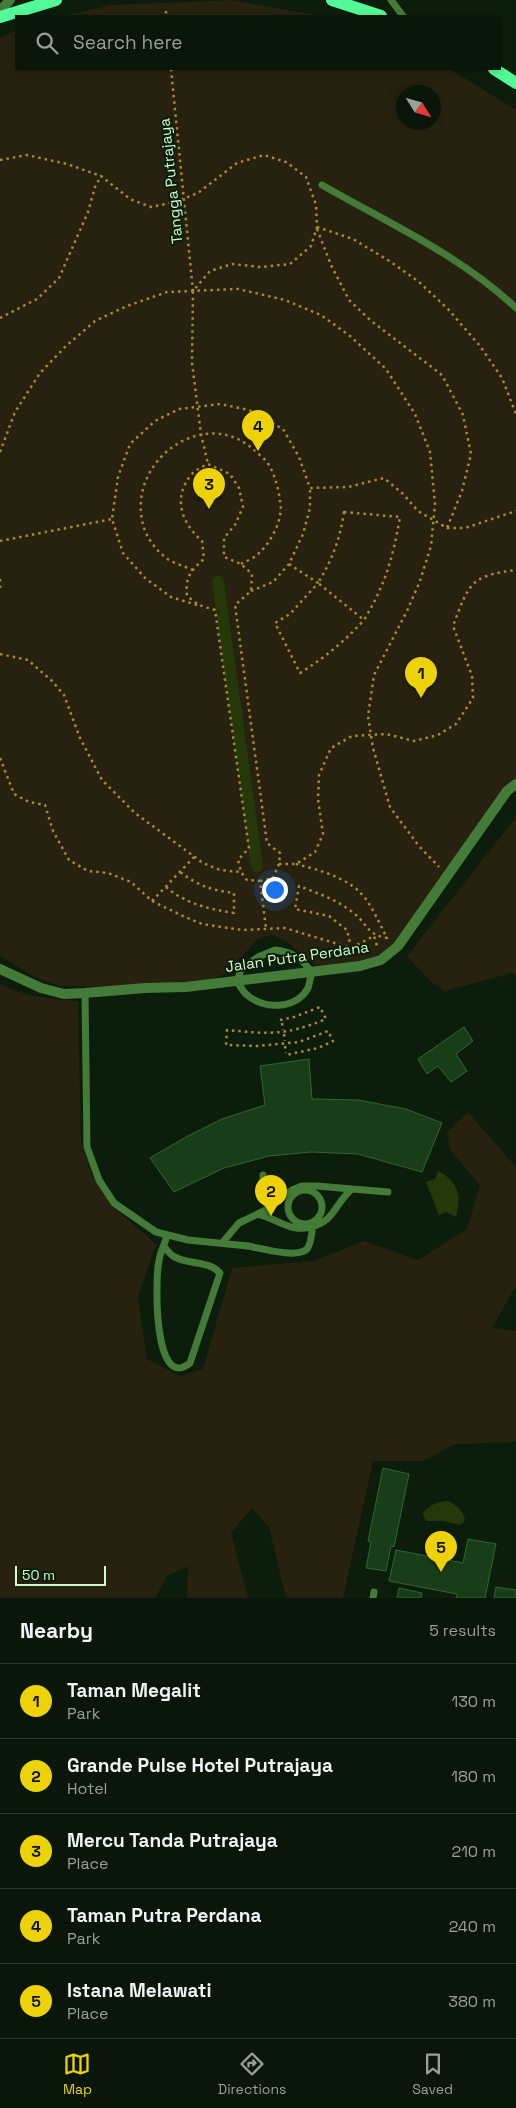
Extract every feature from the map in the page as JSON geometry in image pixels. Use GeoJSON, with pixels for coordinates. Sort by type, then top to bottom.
{"type":"FeatureCollection","features":[{"type":"Feature","properties":{"kind":"main road"},"geometry":{"type":"LineString","coordinates":[[0,17],[56,0]]}},
{"type":"Feature","properties":{"kind":"main road"},"geometry":{"type":"LineString","coordinates":[[332,0],[378,15]]}},
{"type":"Feature","properties":{"kind":"main road"},"geometry":{"type":"LineString","coordinates":[[496,70],[516,83]]}},
{"type":"Feature","properties":{"kind":"street"},"geometry":{"type":"LineString","coordinates":[[0,11],[10,0]]}},
{"type":"Feature","properties":{"kind":"street","name":"Jalan Putra Perdana"},"geometry":{"type":"LineString","coordinates":[[0,968],[40,988],[64,994],[237,982],[360,966],[381,960],[398,946],[507,790],[516,784]]}},
{"type":"Feature","properties":{"kind":"lane"},"geometry":{"type":"LineString","coordinates":[[391,0],[403,15]]}},
{"type":"Feature","properties":{"kind":"lane"},"geometry":{"type":"LineString","coordinates":[[322,185],[435,247],[496,289],[516,308]]}},
{"type":"Feature","properties":{"kind":"lane"},"geometry":{"type":"LineString","coordinates":[[275,950],[288,951],[304,960],[312,972],[308,988],[295,1001],[278,1006],[260,1003],[247,995],[237,982],[242,969],[258,957],[275,950]]}},
{"type":"Feature","properties":{"kind":"lane"},"geometry":{"type":"LineString","coordinates":[[85,993],[87,1147],[99,1180],[114,1203],[156,1232],[188,1240],[248,1246],[289,1253],[308,1248],[313,1222],[320,1215],[322,1207],[320,1198],[314,1192],[306,1190],[297,1192],[290,1198],[288,1206],[290,1215],[296,1221],[305,1224],[313,1222]]}},
{"type":"Feature","properties":{"kind":"lane"},"geometry":{"type":"LineString","coordinates":[[263,1175],[263,1193],[270,1217]]}},
{"type":"Feature","properties":{"kind":"lane"},"geometry":{"type":"LineString","coordinates":[[222,1243],[239,1223],[268,1209],[288,1192],[302,1186],[388,1192]]}},
{"type":"Feature","properties":{"kind":"lane"},"geometry":{"type":"LineString","coordinates":[[258,1214],[270,1217],[296,1229],[309,1228],[330,1217],[342,1198],[352,1190]]}},
{"type":"Feature","properties":{"kind":"lane"},"geometry":{"type":"LineString","coordinates":[[164,1247],[172,1256],[196,1262],[220,1273],[190,1362],[185,1367],[178,1367],[171,1363],[164,1352],[159,1338],[157,1302],[158,1261],[167,1235]]}},
{"type":"Feature","properties":{"kind":"path","name":"Tangga Putrajaya"},"geometry":{"type":"LineString","coordinates":[[172,70],[193,291],[192,363],[201,434],[208,464]]}},
{"type":"Feature","properties":{"kind":"path"},"geometry":{"type":"LineString","coordinates":[[0,160],[27,155],[67,164],[101,176],[130,199],[151,206],[175,202],[198,193],[237,163],[264,155],[286,162],[306,177],[316,205],[317,227],[331,265],[349,300],[370,320],[442,375],[463,415],[471,454],[462,491],[447,528]]}},
{"type":"Feature","properties":{"kind":"path"},"geometry":{"type":"LineString","coordinates":[[0,318],[37,298],[59,278],[88,212],[95,187],[101,176]]}},
{"type":"Feature","properties":{"kind":"path"},"geometry":{"type":"LineString","coordinates":[[193,291],[210,271],[232,264],[261,267],[290,264],[311,246],[317,227]]}},
{"type":"Feature","properties":{"kind":"path"},"geometry":{"type":"LineString","coordinates":[[317,227],[353,239],[391,262],[419,282],[448,309],[480,346],[502,378],[516,414]]}},
{"type":"Feature","properties":{"kind":"path"},"geometry":{"type":"LineString","coordinates":[[0,452],[15,412],[40,373],[66,346],[96,321],[127,306],[167,292],[238,290],[285,300],[321,315],[350,336],[386,370],[415,414],[430,452],[435,504],[431,546],[420,581],[407,611],[374,674],[368,716],[382,783],[390,807],[418,845],[447,876]]}},
{"type":"Feature","properties":{"kind":"path"},"geometry":{"type":"LineString","coordinates":[[220,404],[249,410],[283,429],[299,458],[310,488],[310,508],[303,534],[289,564],[273,582],[251,591],[235,605],[267,843],[280,853],[279,864],[273,878],[260,881],[248,880],[241,872],[238,860],[249,848],[215,610],[171,597],[145,578],[123,553],[112,519],[118,477],[130,444],[155,421],[179,409],[198,407],[220,404]]}},
{"type":"Feature","properties":{"kind":"path"},"geometry":{"type":"LineString","coordinates":[[192,570],[166,558],[152,544],[142,526],[140,503],[145,479],[161,456],[176,444],[201,434],[229,436],[246,443],[266,460],[276,482],[282,507],[274,534],[260,553],[241,564]]}},
{"type":"Feature","properties":{"kind":"path"},"geometry":{"type":"LineString","coordinates":[[199,605],[187,596],[185,582],[192,570],[204,559],[202,542],[190,530],[181,508],[183,490],[192,474],[208,464],[230,474],[239,488],[243,507],[236,525],[224,538],[224,557],[241,564],[252,574],[251,591]]}},
{"type":"Feature","properties":{"kind":"path"},"geometry":{"type":"LineString","coordinates":[[310,488],[348,487],[384,478],[418,511],[433,522],[447,528],[465,528],[516,511]]}},
{"type":"Feature","properties":{"kind":"path"},"geometry":{"type":"LineString","coordinates":[[344,512],[400,517],[392,560],[385,580],[364,620],[329,655],[300,673],[275,623],[290,614],[318,583],[331,560],[340,536],[344,512]]}},
{"type":"Feature","properties":{"kind":"path"},"geometry":{"type":"LineString","coordinates":[[0,541],[112,519]]}},
{"type":"Feature","properties":{"kind":"path"},"geometry":{"type":"LineString","coordinates":[[289,564],[318,583],[364,620]]}},
{"type":"Feature","properties":{"kind":"path"},"geometry":{"type":"LineString","coordinates":[[296,864],[315,852],[323,834],[318,799],[319,775],[331,748],[352,736],[386,734],[414,741],[438,735],[456,724],[473,698],[472,676],[453,626],[464,597],[473,582],[494,573],[516,570]]}},
{"type":"Feature","properties":{"kind":"path"},"geometry":{"type":"LineString","coordinates":[[0,579],[0,589]]}},
{"type":"Feature","properties":{"kind":"path"},"geometry":{"type":"LineString","coordinates":[[0,654],[28,660],[52,681],[64,695],[80,738],[102,780],[135,813],[194,857],[220,870],[241,872]]}},
{"type":"Feature","properties":{"kind":"path"},"geometry":{"type":"LineString","coordinates":[[0,758],[14,794],[29,802],[45,805],[53,831],[69,860],[88,871],[108,873],[131,882],[152,901],[202,924],[243,930],[285,928],[351,948],[374,936],[387,938],[364,898],[356,889],[328,873],[296,864],[279,864]]}},
{"type":"Feature","properties":{"kind":"path"},"geometry":{"type":"LineString","coordinates":[[152,901],[194,857]]}},
{"type":"Feature","properties":{"kind":"path"},"geometry":{"type":"LineString","coordinates":[[166,887],[175,895],[206,909],[234,913],[234,893],[212,890],[196,884],[180,872]]}},
{"type":"Feature","properties":{"kind":"path"},"geometry":{"type":"LineString","coordinates":[[260,881],[266,928]]}},
{"type":"Feature","properties":{"kind":"path"},"geometry":{"type":"LineString","coordinates":[[351,948],[347,930],[329,916],[294,909],[299,886],[325,895],[353,912],[374,936],[381,960]]}},
{"type":"Feature","properties":{"kind":"path"},"geometry":{"type":"LineString","coordinates":[[283,1030],[281,1021],[320,1007],[326,1019],[297,1030],[275,1034],[226,1030],[226,1044],[258,1046],[299,1042],[328,1031],[333,1041],[318,1048],[286,1054],[285,1046]]}},
{"type":"Feature","properties":{"kind":"path"},"geometry":{"type":"LineString","coordinates":[[284,1034],[285,1041]]}},
{"type":"Feature","properties":{"kind":"shaded area"},"geometry":{"type":"Polygon","coordinates":[[[232,0],[315,15],[67,15],[111,5],[232,0]]]}},
{"type":"Feature","properties":{"kind":"shaded area"},"geometry":{"type":"Polygon","coordinates":[[[15,30],[15,70],[452,70],[516,110],[516,779],[497,796],[405,931],[390,949],[375,957],[351,965],[325,968],[313,964],[287,942],[273,935],[259,938],[225,974],[207,981],[123,987],[59,986],[34,977],[0,956],[0,38],[15,30]]]}},
{"type":"Feature","properties":{"kind":"shaded area"},"geometry":{"type":"Polygon","coordinates":[[[516,817],[516,976],[512,973],[445,991],[431,982],[407,956],[516,817]]]}},
{"type":"Feature","properties":{"kind":"shaded area"},"geometry":{"type":"Polygon","coordinates":[[[0,984],[28,995],[78,1001],[81,1142],[92,1175],[112,1206],[156,1244],[138,1297],[147,1359],[180,1376],[203,1369],[232,1268],[314,1261],[364,1241],[418,1260],[467,1229],[480,1185],[450,1150],[447,1132],[468,1112],[516,1167],[516,1286],[492,1328],[516,1331],[516,1442],[455,1444],[423,1461],[373,1461],[343,1598],[286,1598],[269,1527],[252,1508],[231,1533],[248,1598],[187,1598],[188,1566],[167,1576],[155,1598],[0,1598],[0,984]]]}},
{"type":"Feature","properties":{"kind":"shaded area"},"geometry":{"type":"Polygon","coordinates":[[[438,1171],[450,1179],[457,1190],[459,1202],[456,1217],[446,1212],[439,1215],[426,1182],[435,1179],[438,1171]]]}},
{"type":"Feature","properties":{"kind":"shaded area"},"geometry":{"type":"Polygon","coordinates":[[[448,1501],[462,1512],[465,1518],[463,1523],[459,1525],[444,1521],[427,1521],[424,1518],[423,1513],[428,1507],[448,1501]]]}},
{"type":"Feature","properties":{"kind":"building"},"geometry":{"type":"Polygon","coordinates":[[[464,1027],[473,1041],[456,1054],[467,1071],[451,1082],[438,1066],[427,1074],[418,1059],[464,1027]]]}},
{"type":"Feature","properties":{"kind":"building"},"geometry":{"type":"Polygon","coordinates":[[[309,1059],[312,1099],[358,1100],[406,1109],[442,1123],[422,1172],[358,1154],[311,1152],[269,1156],[224,1168],[174,1192],[150,1158],[222,1119],[265,1105],[260,1066],[309,1059]]]}},
{"type":"Feature","properties":{"kind":"building"},"geometry":{"type":"Polygon","coordinates":[[[383,1468],[409,1474],[394,1547],[391,1546],[386,1571],[366,1568],[371,1542],[368,1541],[383,1468]]]}},
{"type":"Feature","properties":{"kind":"building"},"geometry":{"type":"Polygon","coordinates":[[[468,1539],[496,1544],[485,1598],[456,1598],[457,1594],[389,1581],[396,1550],[463,1563],[468,1539]]]}},
{"type":"Feature","properties":{"kind":"building"},"geometry":{"type":"Polygon","coordinates":[[[496,1587],[516,1590],[516,1598],[494,1598],[496,1587]]]}},
{"type":"Feature","properties":{"kind":"building"},"geometry":{"type":"Polygon","coordinates":[[[399,1588],[422,1593],[421,1598],[397,1598],[399,1588]]]}},
{"type":"Feature","properties":{"kind":"waterway"},"geometry":{"type":"LineString","coordinates":[[218,582],[257,866]]}},
{"type":"Feature","properties":{"kind":"place","name":"Taman Putra Perdana"},"geometry":{"type":"Point","coordinates":[258,451]}},
{"type":"Feature","properties":{"kind":"place","name":"Mercu Tanda Putrajaya"},"geometry":{"type":"Point","coordinates":[209,509]}},
{"type":"Feature","properties":{"kind":"place","name":"Taman Megalit"},"geometry":{"type":"Point","coordinates":[421,698]}},
{"type":"Feature","properties":{"kind":"place","name":"Grande Pulse Hotel Putrajaya"},"geometry":{"type":"Point","coordinates":[271,1216]}},
{"type":"Feature","properties":{"kind":"place","name":"Istana Melawati"},"geometry":{"type":"Point","coordinates":[441,1572]}}]}
